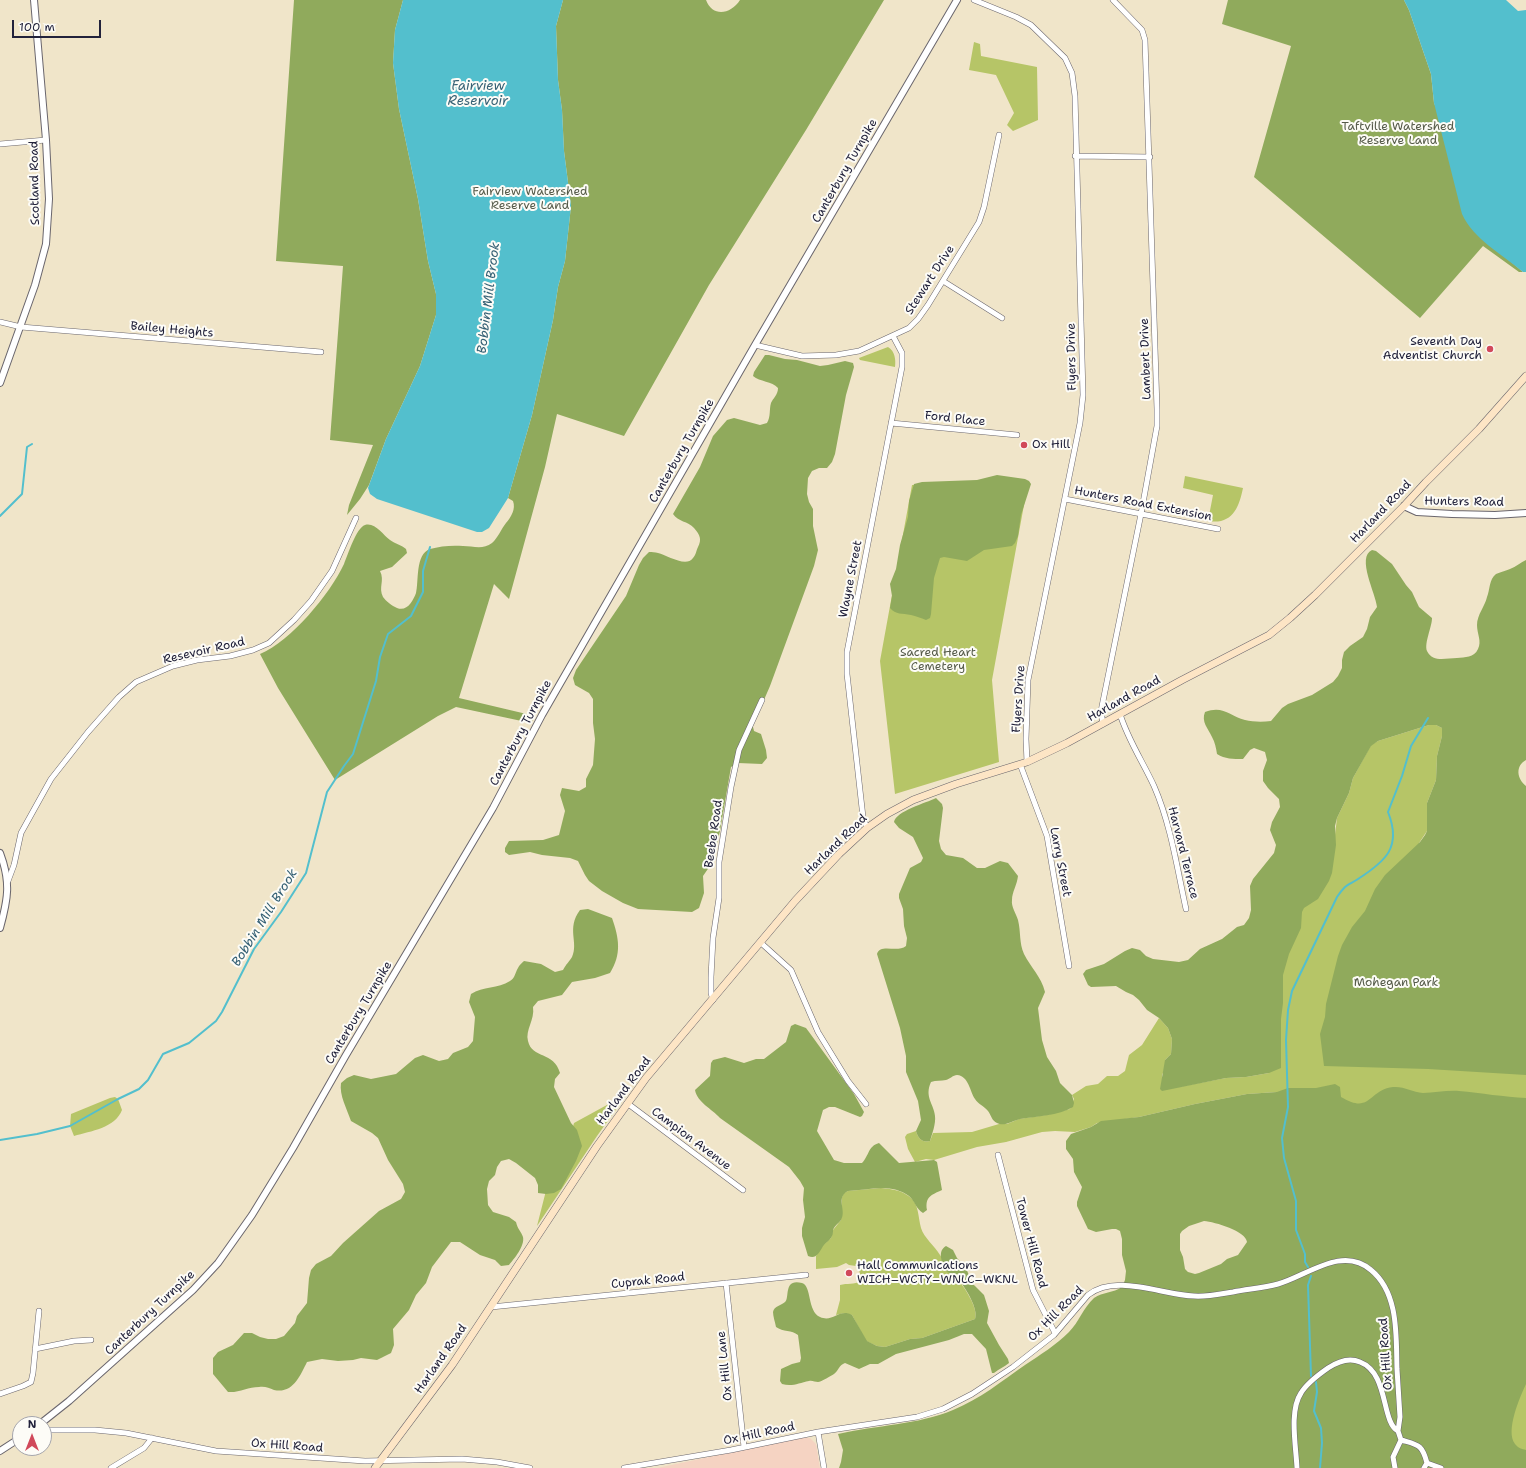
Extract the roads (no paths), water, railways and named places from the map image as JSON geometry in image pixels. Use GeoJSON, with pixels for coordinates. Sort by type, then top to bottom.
{"type":"FeatureCollection","features":[{"type":"Feature","properties":{"kind":"main road","name":"Harland Road"},"geometry":{"type":"LineString","coordinates":[[375,1468],[452,1365],[627,1103],[646,1078],[760,942],[795,901],[839,854],[867,828],[887,814],[913,800],[956,784],[1024,763],[1067,743],[1182,680],[1269,635],[1315,595],[1404,506],[1426,482],[1480,429],[1526,376]]}},
{"type":"Feature","properties":{"kind":"street","name":"Scotland Road"},"geometry":{"type":"LineString","coordinates":[[0,383],[36,286],[46,244],[49,199],[46,140],[34,0]]}},
{"type":"Feature","properties":{"kind":"street","name":"Canterbury Turnpike"},"geometry":{"type":"LineString","coordinates":[[50,1416],[194,1290],[218,1263],[248,1221],[293,1148],[346,1055],[493,808],[542,716],[755,345],[957,0]]}},
{"type":"Feature","properties":{"kind":"street","name":"Flyers Drive"},"geometry":{"type":"LineString","coordinates":[[974,0],[1016,17],[1031,25],[1065,58],[1072,73],[1075,96],[1075,156],[1082,395],[1080,423],[1028,680],[1024,763]]}},
{"type":"Feature","properties":{"kind":"street","name":"Lambert Drive"},"geometry":{"type":"LineString","coordinates":[[1103,724],[1101,711],[1141,514],[1157,426],[1150,157],[1145,40],[1142,30],[1113,0]]}},
{"type":"Feature","properties":{"kind":"street","name":"Stewart Drive"},"geometry":{"type":"LineString","coordinates":[[755,345],[802,356],[831,355],[859,351],[909,328],[918,319],[979,222],[984,207],[999,135]]}},
{"type":"Feature","properties":{"kind":"street"},"geometry":{"type":"LineString","coordinates":[[0,144],[46,140]]}},
{"type":"Feature","properties":{"kind":"street"},"geometry":{"type":"LineString","coordinates":[[1075,156],[1150,157]]}},
{"type":"Feature","properties":{"kind":"street"},"geometry":{"type":"LineString","coordinates":[[943,281],[1002,318]]}},
{"type":"Feature","properties":{"kind":"street","name":"Bailey Heights"},"geometry":{"type":"LineString","coordinates":[[0,322],[21,327],[321,352]]}},
{"type":"Feature","properties":{"kind":"street","name":"Wayne Street"},"geometry":{"type":"LineString","coordinates":[[867,828],[863,817],[847,674],[847,652],[902,367],[902,353],[893,336]]}},
{"type":"Feature","properties":{"kind":"street","name":"Ford Place"},"geometry":{"type":"LineString","coordinates":[[891,423],[1017,435]]}},
{"type":"Feature","properties":{"kind":"street","name":"Hunters Road Extension"},"geometry":{"type":"LineString","coordinates":[[1065,499],[1218,529]]}},
{"type":"Feature","properties":{"kind":"street","name":"Hunters Road"},"geometry":{"type":"LineString","coordinates":[[1404,506],[1417,512],[1495,515],[1526,513]]}},
{"type":"Feature","properties":{"kind":"street","name":"Resevoir Road"},"geometry":{"type":"LineString","coordinates":[[8,881],[14,865],[21,833],[51,780],[76,747],[119,697],[136,682],[173,666],[197,660],[230,656],[253,650],[269,643],[308,604],[328,577],[356,518]]}},
{"type":"Feature","properties":{"kind":"street","name":"Beebe Road"},"geometry":{"type":"LineString","coordinates":[[712,1000],[710,993],[713,938],[719,898],[719,865],[731,787],[738,750],[762,700]]}},
{"type":"Feature","properties":{"kind":"street","name":"Harvard Terrace"},"geometry":{"type":"LineString","coordinates":[[1120,714],[1126,731],[1154,786],[1167,821],[1186,909]]}},
{"type":"Feature","properties":{"kind":"street","name":"Larry Street"},"geometry":{"type":"LineString","coordinates":[[1024,763],[1047,836],[1069,966]]}},
{"type":"Feature","properties":{"kind":"street"},"geometry":{"type":"LineString","coordinates":[[0,853],[8,881],[6,905],[0,928]]}},
{"type":"Feature","properties":{"kind":"street"},"geometry":{"type":"LineString","coordinates":[[760,942],[791,970],[820,1036],[848,1081],[866,1104]]}},
{"type":"Feature","properties":{"kind":"street","name":"Campion Avenue"},"geometry":{"type":"LineString","coordinates":[[627,1103],[743,1190]]}},
{"type":"Feature","properties":{"kind":"street","name":"Tower Hill Road"},"geometry":{"type":"LineString","coordinates":[[998,1155],[1033,1290],[1055,1333]]}},
{"type":"Feature","properties":{"kind":"street","name":"Ox Hill Road"},"geometry":{"type":"LineString","coordinates":[[624,1468],[744,1448],[818,1432],[918,1417],[950,1407],[1013,1367],[1055,1333],[1078,1304],[1088,1295],[1093,1291],[1108,1286],[1122,1285],[1189,1296],[1203,1296],[1278,1284],[1336,1261],[1358,1262],[1370,1268],[1380,1280],[1387,1292],[1393,1313],[1400,1417],[1398,1431]]}},
{"type":"Feature","properties":{"kind":"street","name":"Cuprak Road"},"geometry":{"type":"LineString","coordinates":[[491,1307],[806,1275]]}},
{"type":"Feature","properties":{"kind":"street","name":"Ox Hill Lane"},"geometry":{"type":"LineString","coordinates":[[726,1283],[744,1448]]}},
{"type":"Feature","properties":{"kind":"street"},"geometry":{"type":"LineString","coordinates":[[0,1394],[30,1382],[33,1376],[39,1311]]}},
{"type":"Feature","properties":{"kind":"street"},"geometry":{"type":"LineString","coordinates":[[35,1349],[74,1341],[91,1340]]}},
{"type":"Feature","properties":{"kind":"street"},"geometry":{"type":"LineString","coordinates":[[1297,1468],[1294,1416],[1297,1400],[1303,1389],[1316,1377],[1332,1366],[1342,1361],[1356,1360],[1365,1364],[1369,1368],[1381,1387],[1392,1426],[1398,1431],[1401,1440],[1392,1457],[1395,1468]]}},
{"type":"Feature","properties":{"kind":"street","name":"Ox Hill Road"},"geometry":{"type":"LineString","coordinates":[[52,1430],[95,1430],[126,1433],[216,1451],[381,1461],[462,1459],[497,1462],[530,1468]]}},
{"type":"Feature","properties":{"kind":"street"},"geometry":{"type":"LineString","coordinates":[[818,1432],[824,1468]]}},
{"type":"Feature","properties":{"kind":"street"},"geometry":{"type":"LineString","coordinates":[[112,1468],[144,1448],[152,1438]]}},
{"type":"Feature","properties":{"kind":"street"},"geometry":{"type":"LineString","coordinates":[[1401,1440],[1419,1446],[1424,1452],[1427,1463],[1424,1468]]}},
{"type":"Feature","properties":{"kind":"street"},"geometry":{"type":"LineString","coordinates":[[0,1451],[12,1443]]}},
{"type":"Feature","properties":{"kind":"street"},"geometry":{"type":"LineString","coordinates":[[1427,1463],[1441,1468]]}},
{"type":"Feature","properties":{"kind":"water","name":"Fairview Reservoir"},"geometry":{"type":"Polygon","coordinates":[[[403,0],[563,0],[556,26],[558,80],[562,110],[564,151],[571,206],[565,261],[558,287],[553,320],[532,415],[508,498],[489,528],[482,532],[477,532],[377,499],[370,494],[368,488],[386,439],[420,366],[436,315],[436,294],[428,261],[418,199],[399,109],[393,63],[395,30],[403,0]]]}},
{"type":"Feature","properties":{"kind":"water"},"geometry":{"type":"Polygon","coordinates":[[[1404,0],[1506,0],[1518,11],[1526,10],[1526,272],[1523,272],[1481,239],[1467,223],[1462,214],[1434,103],[1431,74],[1409,10],[1404,0]]]}},
{"type":"Feature","properties":{"kind":"waterway"},"geometry":{"type":"LineString","coordinates":[[0,516],[22,494],[27,447],[32,444]]}},
{"type":"Feature","properties":{"kind":"waterway","name":"Bobbin Mill Brook"},"geometry":{"type":"LineString","coordinates":[[0,1140],[37,1134],[70,1126],[139,1089],[148,1080],[163,1054],[189,1043],[216,1021],[254,949],[281,912],[306,873],[327,792],[353,754],[376,681],[380,657],[388,634],[411,616],[423,592],[423,571],[430,547]]}},
{"type":"Feature","properties":{"kind":"waterway"},"geometry":{"type":"LineString","coordinates":[[1308,1267],[1305,1262],[1305,1254],[1296,1230],[1296,1201],[1284,1158],[1282,1138],[1288,1107],[1286,1040],[1288,1010],[1292,991],[1338,896],[1346,886],[1376,866],[1389,852],[1393,835],[1392,824],[1388,812],[1402,776],[1411,746],[1428,718]]}},
{"type":"Feature","properties":{"kind":"waterway"},"geometry":{"type":"LineString","coordinates":[[1311,1276],[1308,1285],[1311,1376]]}},
{"type":"Feature","properties":{"kind":"waterway"},"geometry":{"type":"LineString","coordinates":[[1316,1382],[1317,1392],[1314,1411],[1321,1428],[1322,1443],[1320,1468]]}},
{"type":"Feature","properties":{"kind":"place","name":"Seventh Day Adventist Church"},"geometry":{"type":"Point","coordinates":[1490,349]}},
{"type":"Feature","properties":{"kind":"place","name":"Ox Hill"},"geometry":{"type":"Point","coordinates":[1024,445]}},
{"type":"Feature","properties":{"kind":"place","name":"Hall Communications WICH–WCTY–WNLC–WKNL"},"geometry":{"type":"Point","coordinates":[849,1273]}},
{"type":"Feature","properties":{"kind":"park label","name":"Taftville Watershed Reserve Land"},"geometry":{"type":"Point","coordinates":[1398,134]}},
{"type":"Feature","properties":{"kind":"park label","name":"Fairview Watershed Reserve Land"},"geometry":{"type":"Point","coordinates":[530,199]}},
{"type":"Feature","properties":{"kind":"park label","name":"Sacred Heart Cemetery"},"geometry":{"type":"Point","coordinates":[938,660]}},
{"type":"Feature","properties":{"kind":"park label","name":"Mohegan Park"},"geometry":{"type":"Point","coordinates":[1396,983]}}]}
